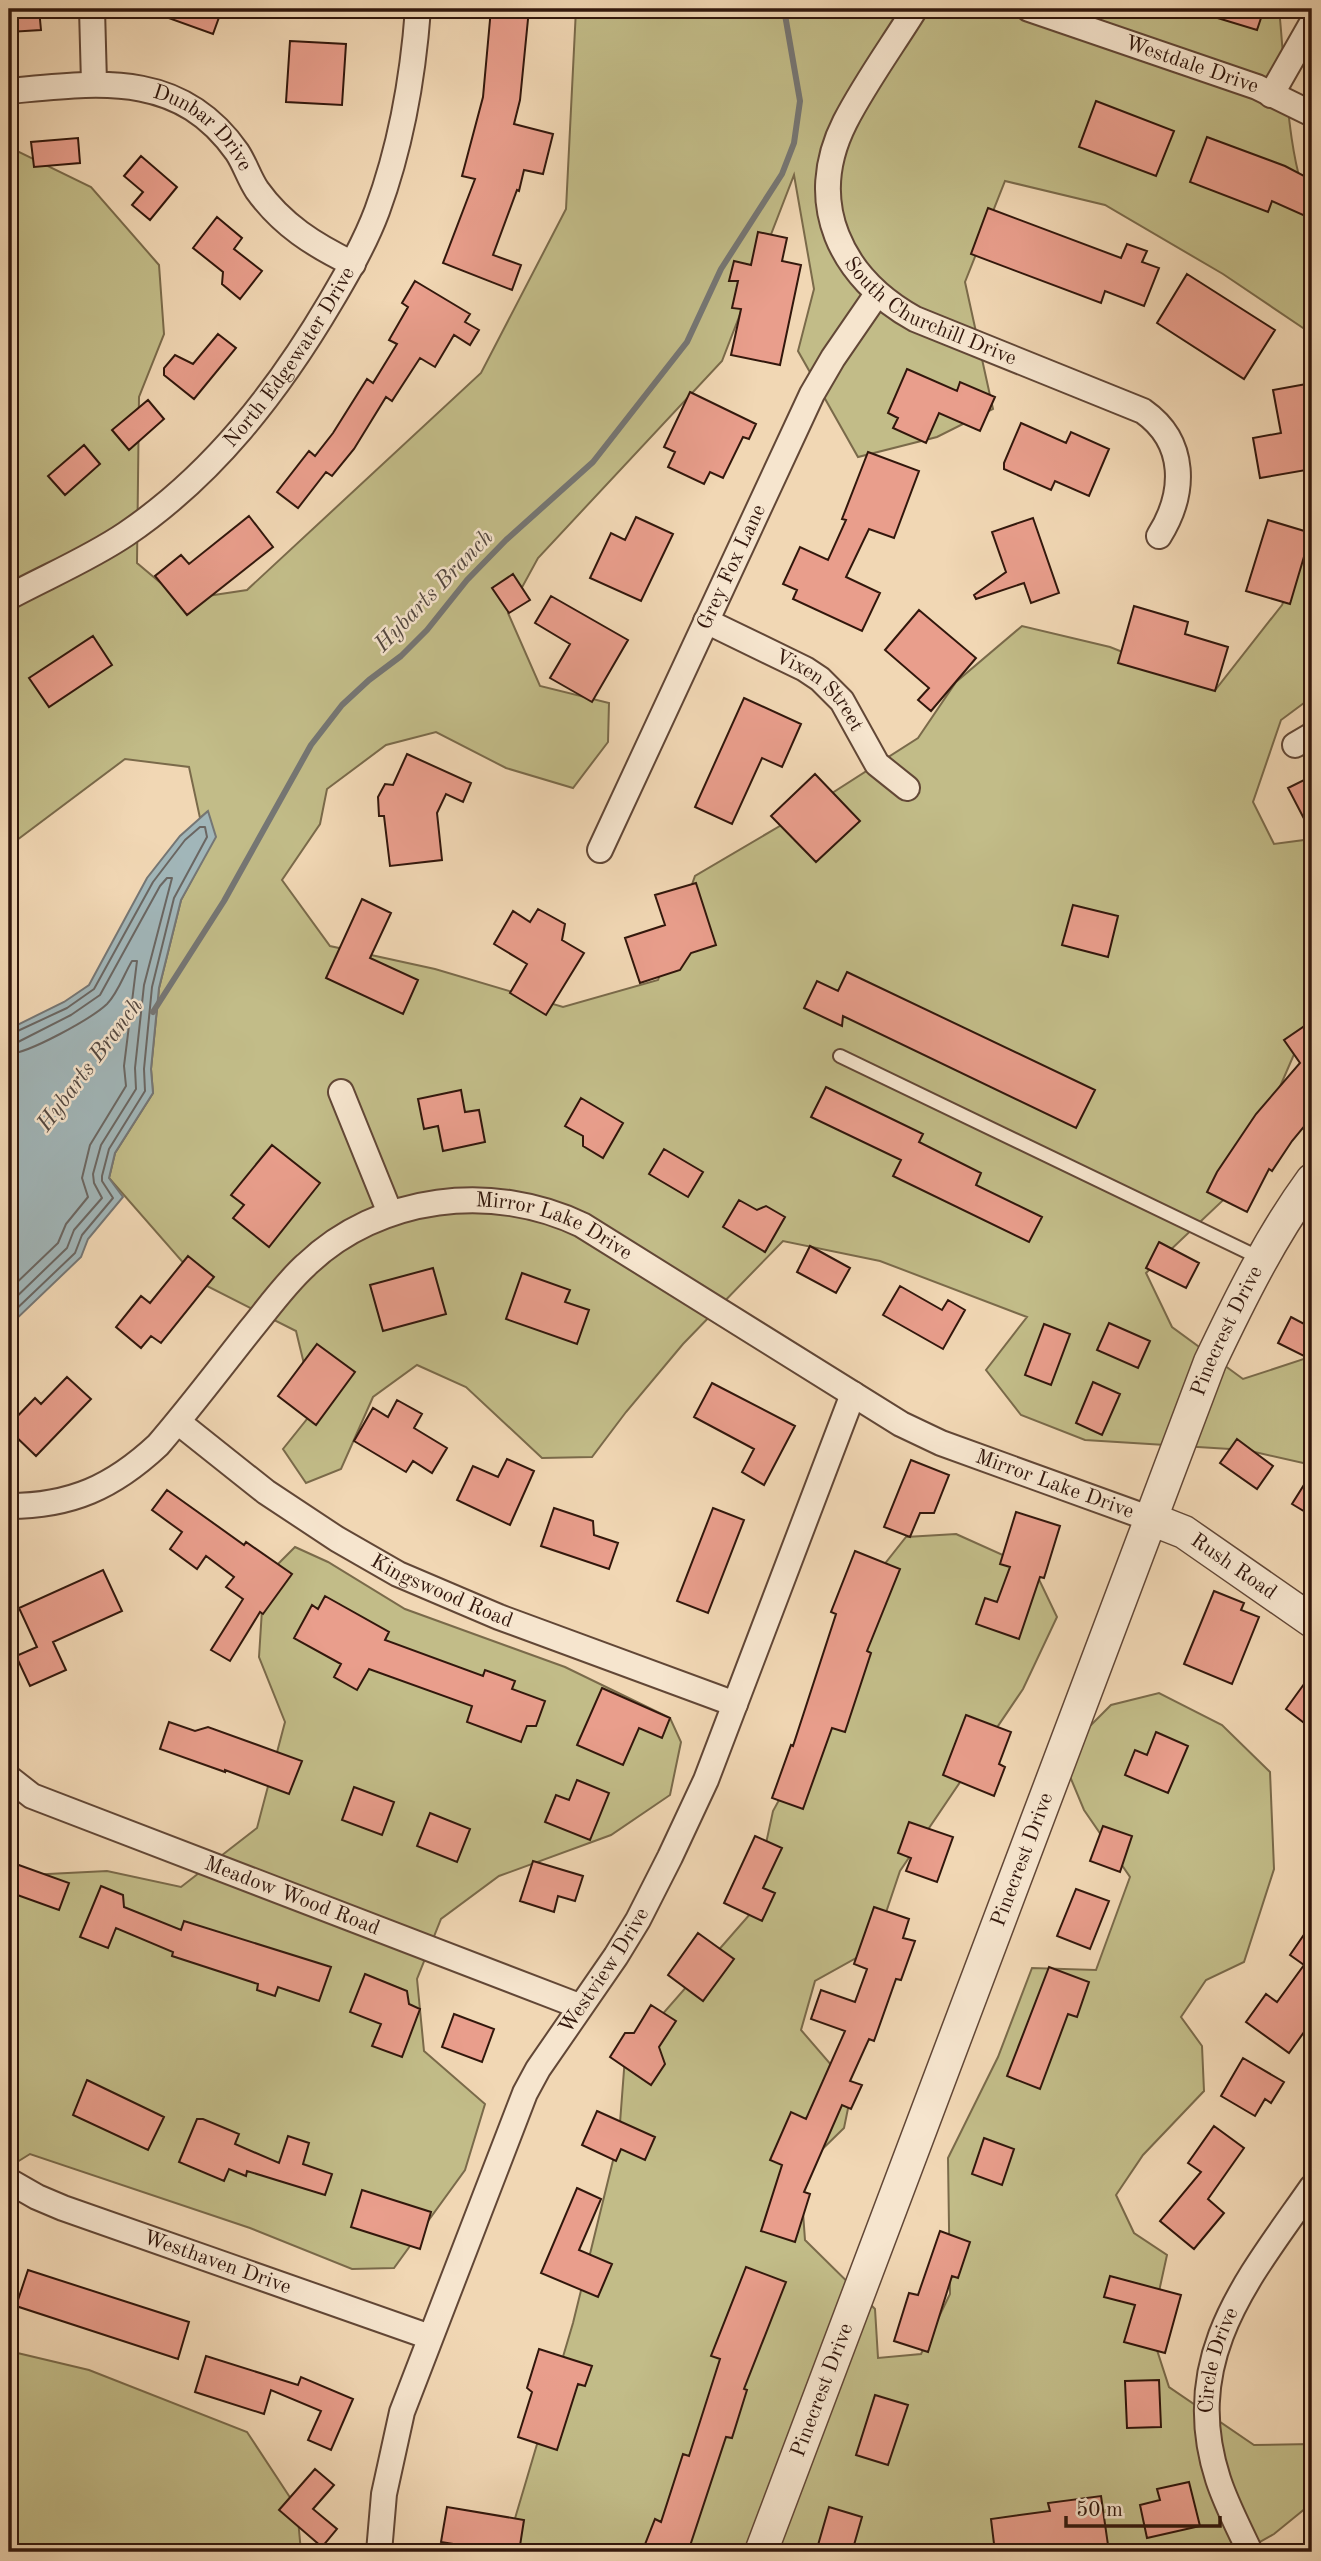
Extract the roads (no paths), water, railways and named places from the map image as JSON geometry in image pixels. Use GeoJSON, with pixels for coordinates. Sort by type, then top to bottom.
{"type":"FeatureCollection","features":[{"type":"Feature","properties":{"kind":"street"},"geometry":{"type":"LineString","coordinates":[[92,9],[93,83]]}},
{"type":"Feature","properties":{"kind":"street","name":"North Edgewater Drive"},"geometry":{"type":"LineString","coordinates":[[9,597],[76,564],[125,535],[159,510],[202,473],[267,399],[308,341],[353,264],[376,212],[394,158],[406,103],[418,9]]}},
{"type":"Feature","properties":{"kind":"street","name":"South Churchill Drive"},"geometry":{"type":"LineString","coordinates":[[915,9],[845,123],[834,152],[829,180],[830,208],[842,248],[857,273],[891,305],[915,318],[1143,411],[1155,419],[1171,442],[1176,455],[1178,483],[1172,511],[1159,536]]}},
{"type":"Feature","properties":{"kind":"street","name":"Westdale Drive"},"geometry":{"type":"LineString","coordinates":[[1029,9],[1257,87],[1312,114]]}},
{"type":"Feature","properties":{"kind":"street"},"geometry":{"type":"LineString","coordinates":[[1271,95],[1312,23]]}},
{"type":"Feature","properties":{"kind":"street","name":"Dunbar Drive"},"geometry":{"type":"LineString","coordinates":[[9,91],[93,83],[134,86],[187,106],[210,121],[238,153],[256,188],[274,211],[317,247],[353,264]]}},
{"type":"Feature","properties":{"kind":"street","name":"Grey Fox Lane"},"geometry":{"type":"LineString","coordinates":[[600,850],[812,394],[877,293]]}},
{"type":"Feature","properties":{"kind":"street","name":"Vixen Street"},"geometry":{"type":"LineString","coordinates":[[706,621],[806,669],[820,679],[842,701],[877,764],[907,788]]}},
{"type":"Feature","properties":{"kind":"street"},"geometry":{"type":"LineString","coordinates":[[341,1092],[390,1213]]}},
{"type":"Feature","properties":{"kind":"street","name":"Pinecrest Drive"},"geometry":{"type":"LineString","coordinates":[[761,2552],[1210,1362],[1240,1298],[1312,1180]]}},
{"type":"Feature","properties":{"kind":"street","name":"Mirror Lake Drive"},"geometry":{"type":"LineString","coordinates":[[9,1506],[34,1506],[62,1501],[89,1493],[114,1480],[144,1458],[178,1422],[286,1285],[306,1265],[351,1231],[390,1213],[430,1203],[459,1200],[502,1201],[557,1212],[582,1224],[901,1424],[941,1443],[1151,1520]]}},
{"type":"Feature","properties":{"kind":"street","name":"Westview Drive"},"geometry":{"type":"LineString","coordinates":[[379,2552],[384,2494],[391,2452],[402,2412],[525,2094],[538,2069],[638,1920],[701,1791],[853,1394]]}},
{"type":"Feature","properties":{"kind":"street","name":"Kingswood Road"},"geometry":{"type":"LineString","coordinates":[[178,1422],[266,1492],[337,1539],[398,1574],[499,1617],[735,1704]]}},
{"type":"Feature","properties":{"kind":"street","name":"Rush Road"},"geometry":{"type":"LineString","coordinates":[[1151,1520],[1184,1532],[1312,1621]]}},
{"type":"Feature","properties":{"kind":"street","name":"Meadow Wood Road"},"geometry":{"type":"LineString","coordinates":[[9,1778],[32,1796],[579,2006]]}},
{"type":"Feature","properties":{"kind":"street","name":"Westhaven Drive"},"geometry":{"type":"LineString","coordinates":[[9,2181],[63,2208],[430,2337]]}},
{"type":"Feature","properties":{"kind":"street","name":"Circle Drive"},"geometry":{"type":"LineString","coordinates":[[1251,2552],[1226,2503],[1211,2448],[1208,2420],[1212,2364],[1219,2337],[1243,2286],[1312,2187]]}},
{"type":"Feature","properties":{"kind":"lane"},"geometry":{"type":"LineString","coordinates":[[840,1056],[1262,1259]]}},
{"type":"Feature","properties":{"kind":"water"},"geometry":{"type":"Polygon","coordinates":[[[208,811],[216,837],[181,900],[159,988],[151,1069],[153,1093],[115,1153],[109,1178],[123,1197],[88,1239],[81,1257],[9,1326],[9,1029],[64,1002],[89,985],[147,878],[180,836],[208,811]]]}},
{"type":"Feature","properties":{"kind":"waterway","name":"Hybarts Branch"},"geometry":{"type":"LineString","coordinates":[[153,1012],[224,901],[311,745],[342,705],[401,656],[506,540],[593,462],[687,342],[721,269],[782,174],[794,143],[800,101],[784,9]]}}]}
